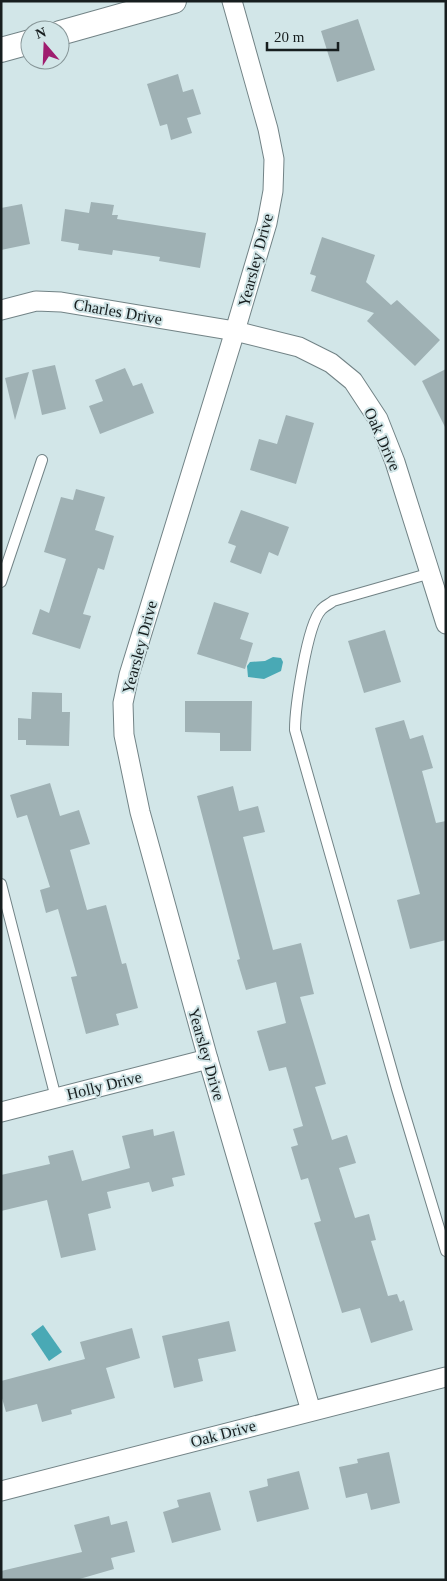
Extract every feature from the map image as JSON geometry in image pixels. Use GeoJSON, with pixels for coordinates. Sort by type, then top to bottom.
{"type":"FeatureCollection","features":[{"type":"Feature","properties":{"kind":"street"},"geometry":{"type":"LineString","coordinates":[[70,30],[174,1]]}},
{"type":"Feature","properties":{"kind":"street","name":"Yearsley Drive"},"geometry":{"type":"LineString","coordinates":[[232,1],[268,128],[274,159],[273,191],[267,223],[235,331],[137,648],[123,703],[124,735],[135,794],[208,1059],[311,1411]]}},
{"type":"Feature","properties":{"kind":"street"},"geometry":{"type":"LineString","coordinates":[[1,50],[20,45]]}},
{"type":"Feature","properties":{"kind":"street","name":"Charles Drive"},"geometry":{"type":"LineString","coordinates":[[1,310],[36,301],[61,302],[235,331]]}},
{"type":"Feature","properties":{"kind":"street","name":"Oak Drive"},"geometry":{"type":"LineString","coordinates":[[235,331],[299,347],[332,363],[353,381],[378,419],[392,453],[446,624]]}},
{"type":"Feature","properties":{"kind":"street","name":"Holly Drive"},"geometry":{"type":"LineString","coordinates":[[1,1112],[208,1059]]}},
{"type":"Feature","properties":{"kind":"street","name":"Oak Drive"},"geometry":{"type":"LineString","coordinates":[[1,1491],[446,1377]]}},
{"type":"Feature","properties":{"kind":"lane"},"geometry":{"type":"LineString","coordinates":[[1,582],[42,460]]}},
{"type":"Feature","properties":{"kind":"lane"},"geometry":{"type":"LineString","coordinates":[[431,573],[334,601],[321,610],[313,624],[295,710],[295,720],[299,750],[446,1251]]}},
{"type":"Feature","properties":{"kind":"lane"},"geometry":{"type":"LineString","coordinates":[[1,884],[56,1098]]}},
{"type":"Feature","properties":{"kind":"water"},"geometry":{"type":"Polygon","coordinates":[[[273,657],[281,658],[283,662],[281,671],[264,679],[248,677],[247,666],[250,662],[265,661],[273,657]]]}},
{"type":"Feature","properties":{"kind":"water"},"geometry":{"type":"Polygon","coordinates":[[[43,1325],[62,1352],[49,1361],[31,1334],[43,1325]]]}},
{"type":"Feature","properties":{"kind":"building"},"geometry":{"type":"Polygon","coordinates":[[[358,19],[375,70],[337,82],[321,31],[358,19]]]}},
{"type":"Feature","properties":{"kind":"building"},"geometry":{"type":"Polygon","coordinates":[[[178,74],[183,92],[193,89],[201,114],[187,118],[192,133],[171,140],[167,124],[160,126],[147,84],[178,74]]]}},
{"type":"Feature","properties":{"kind":"building"},"geometry":{"type":"Polygon","coordinates":[[[91,202],[114,205],[112,215],[118,215],[117,219],[206,233],[200,268],[159,261],[160,257],[113,250],[112,255],[78,250],[79,244],[61,241],[65,209],[89,213],[91,202]]]}},
{"type":"Feature","properties":{"kind":"building"},"geometry":{"type":"Polygon","coordinates":[[[22,204],[30,244],[1,250],[1,208],[22,204]]]}},
{"type":"Feature","properties":{"kind":"building"},"geometry":{"type":"Polygon","coordinates":[[[322,237],[375,255],[366,282],[391,305],[397,300],[440,340],[415,366],[367,321],[374,313],[311,291],[316,276],[310,274],[322,237]]]}},
{"type":"Feature","properties":{"kind":"building"},"geometry":{"type":"Polygon","coordinates":[[[55,365],[66,409],[42,415],[32,370],[55,365]]]}},
{"type":"Feature","properties":{"kind":"building"},"geometry":{"type":"Polygon","coordinates":[[[125,368],[133,386],[142,383],[154,413],[100,434],[89,406],[103,401],[95,380],[125,368]]]}},
{"type":"Feature","properties":{"kind":"building"},"geometry":{"type":"Polygon","coordinates":[[[446,369],[446,429],[422,381],[446,369]]]}},
{"type":"Feature","properties":{"kind":"building"},"geometry":{"type":"Polygon","coordinates":[[[29,372],[15,420],[5,378],[29,372]]]}},
{"type":"Feature","properties":{"kind":"building"},"geometry":{"type":"Polygon","coordinates":[[[286,415],[314,423],[296,484],[250,470],[259,439],[277,444],[286,415]]]}},
{"type":"Feature","properties":{"kind":"building"},"geometry":{"type":"Polygon","coordinates":[[[76,489],[105,497],[95,530],[114,536],[104,570],[98,568],[83,614],[91,616],[80,649],[32,634],[40,609],[49,613],[66,559],[44,552],[61,497],[73,500],[76,489]]]}},
{"type":"Feature","properties":{"kind":"building"},"geometry":{"type":"Polygon","coordinates":[[[241,510],[289,527],[278,556],[269,552],[261,574],[230,562],[236,546],[228,543],[241,510]]]}},
{"type":"Feature","properties":{"kind":"building"},"geometry":{"type":"Polygon","coordinates":[[[214,602],[249,613],[240,639],[253,643],[245,669],[197,654],[214,602]]]}},
{"type":"Feature","properties":{"kind":"building"},"geometry":{"type":"Polygon","coordinates":[[[385,630],[401,682],[364,693],[348,641],[385,630]]]}},
{"type":"Feature","properties":{"kind":"building"},"geometry":{"type":"Polygon","coordinates":[[[32,692],[62,693],[62,712],[70,712],[69,746],[26,745],[26,740],[18,740],[18,718],[31,719],[32,692]]]}},
{"type":"Feature","properties":{"kind":"building"},"geometry":{"type":"Polygon","coordinates":[[[185,701],[252,701],[251,751],[220,751],[220,733],[185,732],[185,701]]]}},
{"type":"Feature","properties":{"kind":"building"},"geometry":{"type":"Polygon","coordinates":[[[404,720],[410,739],[423,735],[433,768],[422,771],[436,823],[446,821],[446,940],[410,949],[397,900],[420,894],[375,728],[404,720]]]}},
{"type":"Feature","properties":{"kind":"building"},"geometry":{"type":"Polygon","coordinates":[[[50,783],[60,816],[79,810],[90,844],[70,850],[87,910],[106,905],[122,964],[126,963],[138,1008],[116,1014],[119,1025],[86,1034],[71,977],[77,976],[58,909],[46,913],[40,890],[50,887],[27,815],[17,818],[10,795],[50,783]]]}},
{"type":"Feature","properties":{"kind":"building"},"geometry":{"type":"Polygon","coordinates":[[[233,786],[239,811],[258,806],[265,832],[243,837],[273,950],[301,943],[314,994],[300,997],[326,1084],[315,1087],[332,1140],[347,1135],[356,1163],[339,1168],[355,1218],[369,1214],[376,1240],[371,1241],[388,1296],[397,1294],[400,1302],[404,1300],[413,1330],[371,1343],[360,1308],[342,1313],[314,1223],[321,1221],[308,1178],[301,1180],[291,1147],[298,1145],[293,1129],[303,1126],[286,1067],[269,1071],[257,1031],[286,1023],[276,982],[246,990],[237,960],[240,959],[197,796],[233,786]]]}},
{"type":"Feature","properties":{"kind":"building"},"geometry":{"type":"Polygon","coordinates":[[[153,1129],[154,1136],[174,1131],[185,1175],[172,1178],[174,1186],[152,1192],[149,1182],[107,1192],[111,1208],[88,1214],[96,1250],[61,1258],[47,1200],[1,1211],[1,1175],[50,1164],[48,1156],[73,1150],[82,1181],[130,1168],[122,1136],[153,1129]]]}},
{"type":"Feature","properties":{"kind":"building"},"geometry":{"type":"Polygon","coordinates":[[[229,1321],[236,1351],[198,1359],[203,1381],[174,1388],[162,1336],[229,1321]]]}},
{"type":"Feature","properties":{"kind":"building"},"geometry":{"type":"Polygon","coordinates":[[[132,1328],[140,1358],[106,1368],[115,1398],[71,1410],[72,1414],[42,1422],[37,1404],[6,1412],[1,1395],[1,1381],[85,1359],[80,1342],[132,1328]]]}},
{"type":"Feature","properties":{"kind":"building"},"geometry":{"type":"Polygon","coordinates":[[[389,1452],[400,1503],[371,1510],[367,1493],[346,1498],[339,1467],[358,1463],[357,1459],[389,1452]]]}},
{"type":"Feature","properties":{"kind":"building"},"geometry":{"type":"Polygon","coordinates":[[[299,1471],[309,1509],[257,1522],[249,1491],[268,1486],[267,1479],[299,1471]]]}},
{"type":"Feature","properties":{"kind":"building"},"geometry":{"type":"Polygon","coordinates":[[[210,1492],[221,1530],[172,1543],[163,1512],[179,1507],[177,1500],[210,1492]]]}},
{"type":"Feature","properties":{"kind":"building"},"geometry":{"type":"Polygon","coordinates":[[[109,1516],[111,1525],[127,1521],[135,1552],[111,1558],[114,1569],[76,1580],[1,1580],[1,1571],[82,1552],[74,1525],[109,1516]]]}}]}
